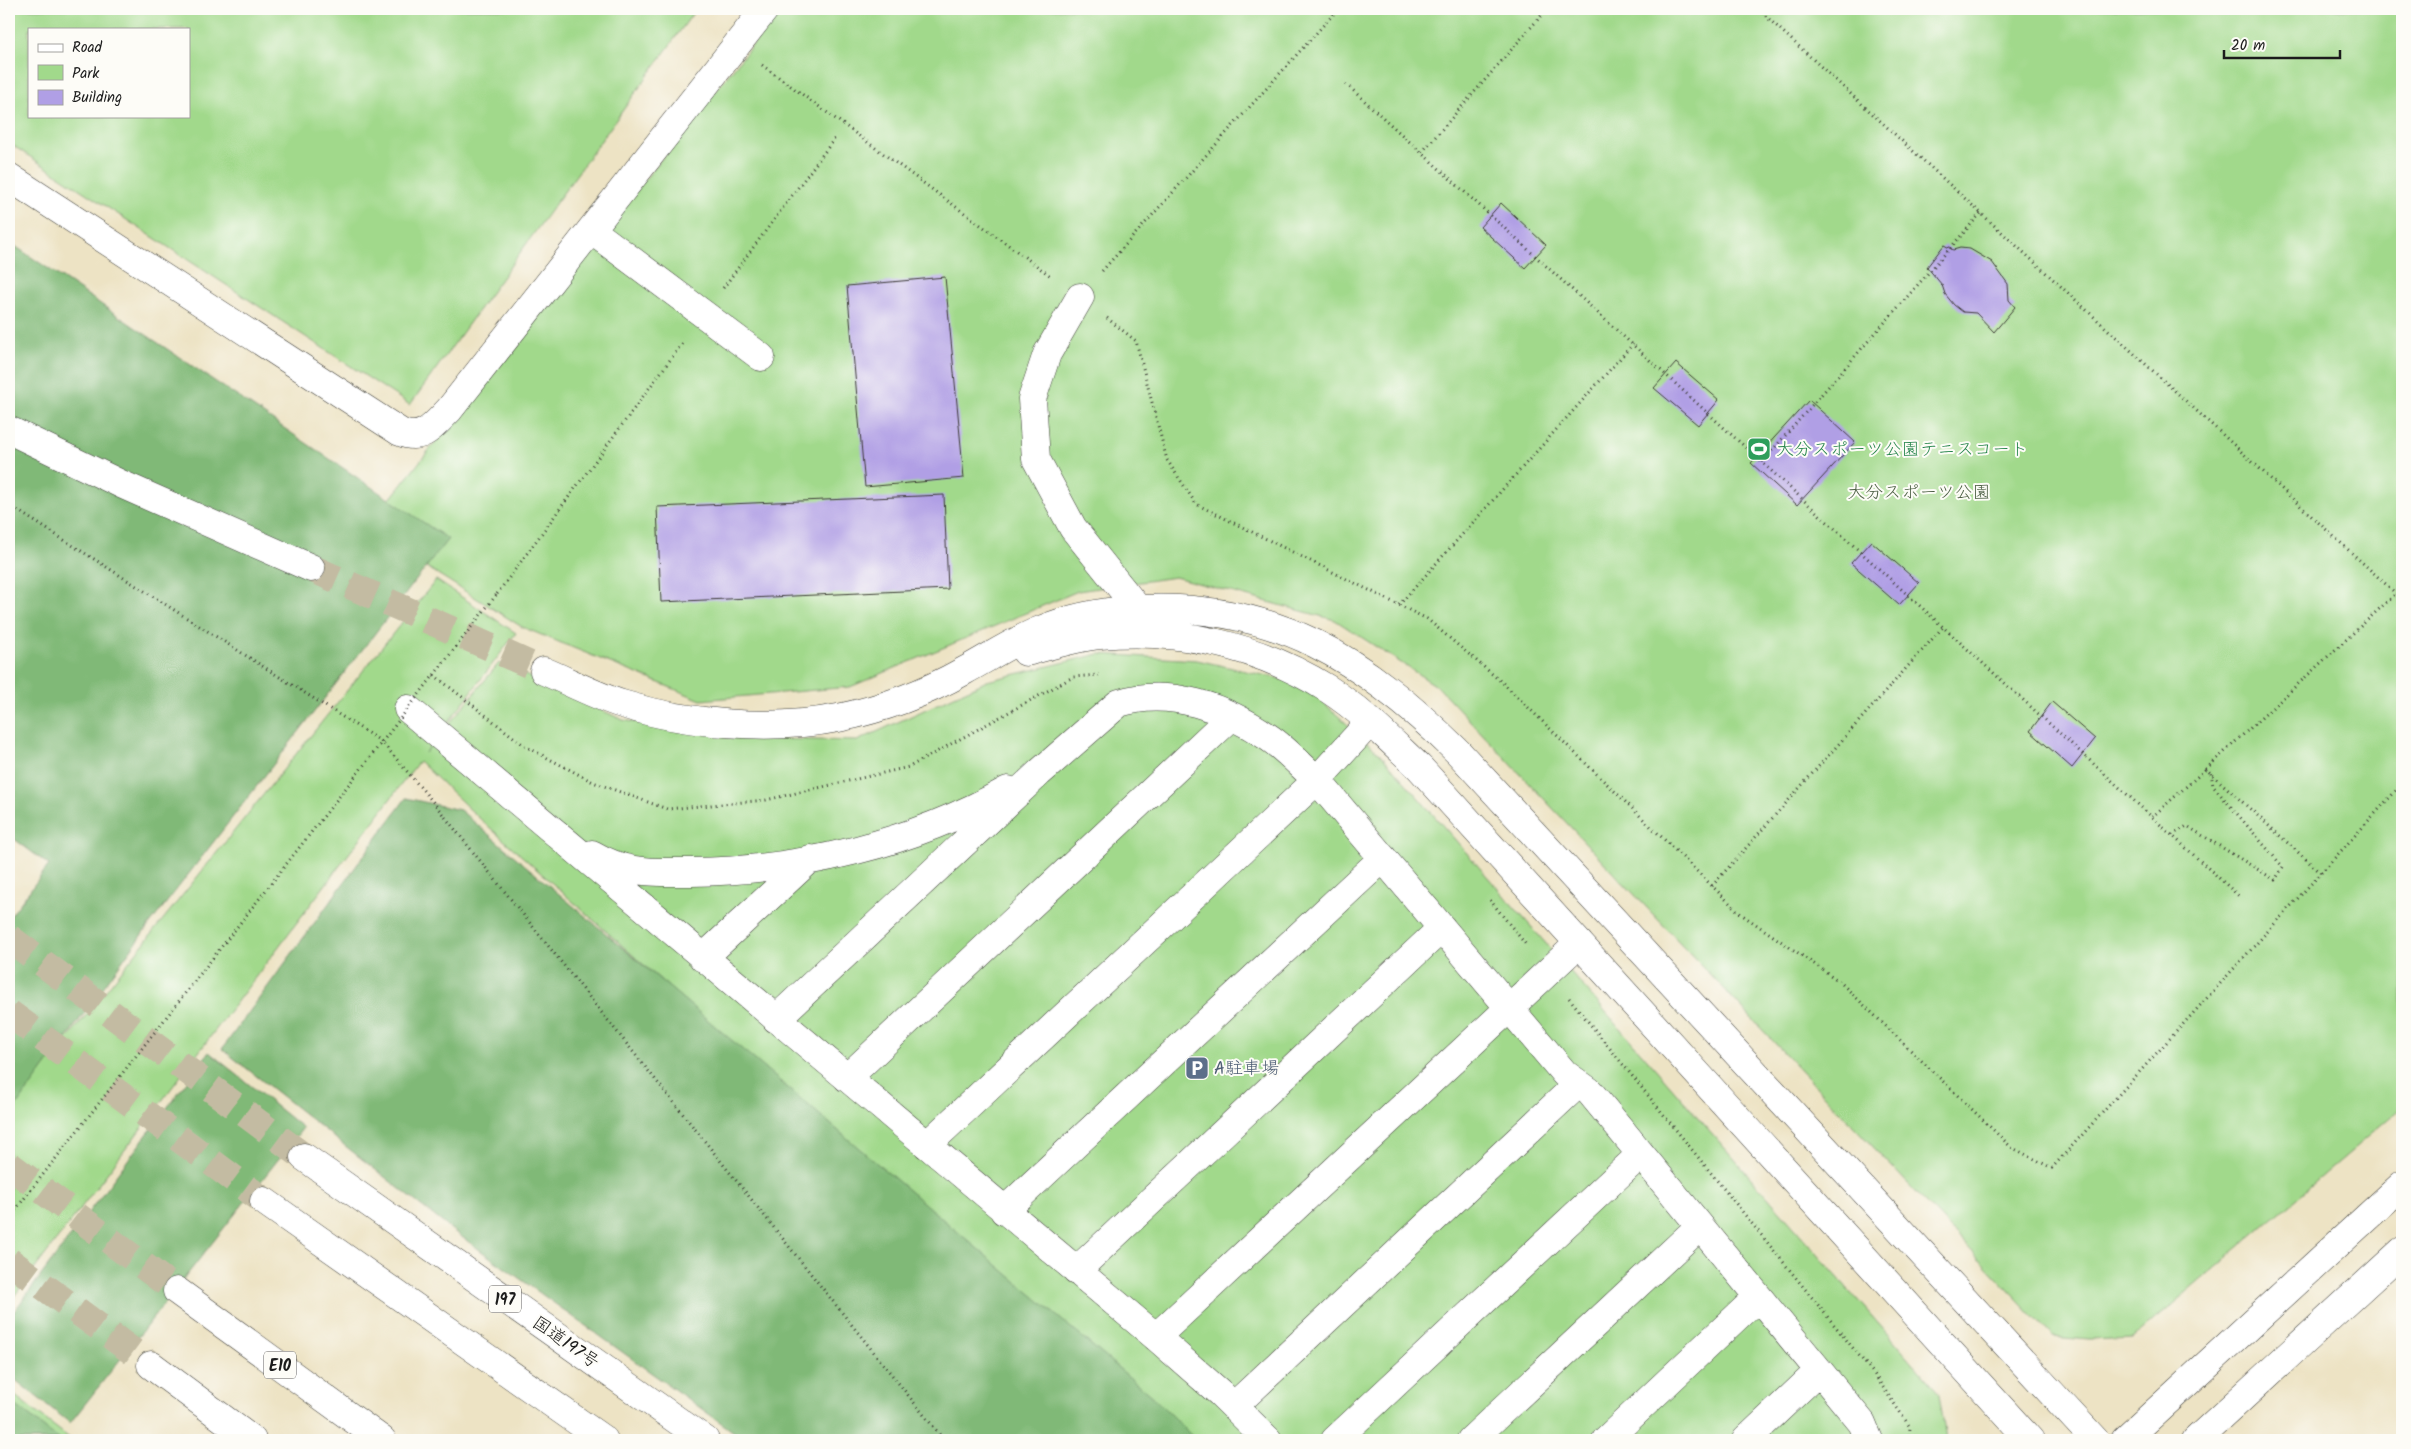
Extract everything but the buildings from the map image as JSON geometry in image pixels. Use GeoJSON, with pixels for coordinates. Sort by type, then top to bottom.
{"type":"FeatureCollection","features":[{"type":"Feature","properties":{"kind":"main road"},"geometry":{"type":"LineString","coordinates":[[9,177],[400,432],[411,436],[420,435],[449,410],[765,9]]}},
{"type":"Feature","properties":{"kind":"main road"},"geometry":{"type":"LineString","coordinates":[[591,230],[761,357]]}},
{"type":"Feature","properties":{"kind":"main road"},"geometry":{"type":"LineString","coordinates":[[1080,297],[1047,354],[1032,399],[1036,459],[1073,528],[1138,609]]}},
{"type":"Feature","properties":{"kind":"main road"},"geometry":{"type":"LineString","coordinates":[[9,430],[121,484],[311,568]]}},
{"type":"Feature","properties":{"kind":"main road"},"geometry":{"type":"LineString","coordinates":[[544,671],[621,704],[671,716],[718,723],[756,724],[836,718],[879,708],[920,693],[963,672],[1010,644],[1039,630],[1091,614],[1138,609],[1189,609],[1224,613],[1262,622],[1296,634],[1331,651],[1394,692],[1472,766],[2095,1440]]}},
{"type":"Feature","properties":{"kind":"main road"},"geometry":{"type":"LineString","coordinates":[[963,672],[1026,652],[1098,635],[1174,634],[1250,651],[1292,670],[1329,690],[1370,722],[1420,768],[2030,1440]]}},
{"type":"Feature","properties":{"kind":"main road"},"geometry":{"type":"LineString","coordinates":[[776,1019],[1039,773],[1119,703],[1136,698],[1180,700],[1200,704],[1232,716],[1269,738],[1317,780],[1565,1074],[1589,1090],[1862,1423],[1869,1440]]}},
{"type":"Feature","properties":{"kind":"main road"},"geometry":{"type":"LineString","coordinates":[[408,709],[1156,1337],[1234,1406],[1268,1440]]}},
{"type":"Feature","properties":{"kind":"main road"},"geometry":{"type":"LineString","coordinates":[[847,1078],[1232,716]]}},
{"type":"Feature","properties":{"kind":"main road"},"geometry":{"type":"LineString","coordinates":[[927,1145],[1317,780],[1370,722]]}},
{"type":"Feature","properties":{"kind":"main road"},"geometry":{"type":"LineString","coordinates":[[566,842],[598,857],[634,870],[718,872],[810,859],[867,846],[919,830],[984,804],[1039,773]]}},
{"type":"Feature","properties":{"kind":"main road"},"geometry":{"type":"LineString","coordinates":[[1004,1210],[1383,858]]}},
{"type":"Feature","properties":{"kind":"main road"},"geometry":{"type":"LineString","coordinates":[[703,958],[810,859]]}},
{"type":"Feature","properties":{"kind":"main road"},"geometry":{"type":"LineString","coordinates":[[1076,1271],[1442,928]]}},
{"type":"Feature","properties":{"kind":"main road"},"geometry":{"type":"LineString","coordinates":[[1156,1337],[1579,943]]}},
{"type":"Feature","properties":{"kind":"main road"},"geometry":{"type":"LineString","coordinates":[[1234,1406],[1578,1084]]}},
{"type":"Feature","properties":{"kind":"main road"},"geometry":{"type":"LineString","coordinates":[[1334,1440],[1641,1154]]}},
{"type":"Feature","properties":{"kind":"main road","name":"国道197号"},"geometry":{"type":"LineString","coordinates":[[304,1157],[705,1440]]}},
{"type":"Feature","properties":{"kind":"main road"},"geometry":{"type":"LineString","coordinates":[[2125,1440],[2402,1185]]}},
{"type":"Feature","properties":{"kind":"main road"},"geometry":{"type":"LineString","coordinates":[[264,1200],[604,1440]]}},
{"type":"Feature","properties":{"kind":"main road"},"geometry":{"type":"LineString","coordinates":[[1471,1440],[1700,1226]]}},
{"type":"Feature","properties":{"kind":"main road"},"geometry":{"type":"LineString","coordinates":[[2196,1440],[2402,1251]]}},
{"type":"Feature","properties":{"kind":"main road","name":"E10"},"geometry":{"type":"LineString","coordinates":[[177,1291],[382,1440]]}},
{"type":"Feature","properties":{"kind":"main road"},"geometry":{"type":"LineString","coordinates":[[1606,1440],[1758,1297]]}},
{"type":"Feature","properties":{"kind":"main road"},"geometry":{"type":"LineString","coordinates":[[151,1365],[252,1440]]}},
{"type":"Feature","properties":{"kind":"main road"},"geometry":{"type":"LineString","coordinates":[[1746,1440],[1819,1371]]}},
{"type":"Feature","properties":{"kind":"path"},"geometry":{"type":"LineString","coordinates":[[1097,273],[1105,270],[1338,9]]}},
{"type":"Feature","properties":{"kind":"path"},"geometry":{"type":"LineString","coordinates":[[1422,152],[1547,9]]}},
{"type":"Feature","properties":{"kind":"path"},"geometry":{"type":"LineString","coordinates":[[1758,9],[2402,599]]}},
{"type":"Feature","properties":{"kind":"path"},"geometry":{"type":"LineString","coordinates":[[736,46],[1080,297],[1136,341],[1167,460],[1196,504],[1427,619],[1504,684],[1741,914],[1839,981],[2011,1147],[2052,1168],[2402,784]]}},
{"type":"Feature","properties":{"kind":"path"},"geometry":{"type":"LineString","coordinates":[[1346,84],[2241,898]]}},
{"type":"Feature","properties":{"kind":"path"},"geometry":{"type":"LineString","coordinates":[[9,1218],[497,594],[835,138]]}},
{"type":"Feature","properties":{"kind":"path"},"geometry":{"type":"LineString","coordinates":[[1762,462],[1981,213]]}},
{"type":"Feature","properties":{"kind":"path"},"geometry":{"type":"LineString","coordinates":[[1398,604],[1633,344]]}},
{"type":"Feature","properties":{"kind":"path"},"geometry":{"type":"LineString","coordinates":[[9,505],[382,742],[439,810],[944,1440]]}},
{"type":"Feature","properties":{"kind":"path"},"geometry":{"type":"LineString","coordinates":[[2152,817],[2402,588]]}},
{"type":"Feature","properties":{"kind":"path"},"geometry":{"type":"LineString","coordinates":[[1712,886],[1943,627]]}},
{"type":"Feature","properties":{"kind":"path"},"geometry":{"type":"LineString","coordinates":[[434,675],[525,746],[593,782],[667,809],[766,800],[910,767],[1073,677],[1102,674]]}},
{"type":"Feature","properties":{"kind":"path"},"geometry":{"type":"LineString","coordinates":[[2206,769],[2321,873]]}},
{"type":"Feature","properties":{"kind":"path"},"geometry":{"type":"LineString","coordinates":[[2172,835],[2187,826],[2275,880],[2283,867],[2213,786],[2211,773]]}},
{"type":"Feature","properties":{"kind":"path"},"geometry":{"type":"LineString","coordinates":[[1489,899],[1874,1374],[1910,1427],[1910,1440]]}},
{"type":"Feature","properties":{"kind":"green space"},"geometry":{"type":"Polygon","coordinates":[[[9,9],[696,9],[410,405],[9,143],[9,9]]]}},
{"type":"Feature","properties":{"kind":"green space","name":"大分スポーツ公園"},"geometry":{"type":"Polygon","coordinates":[[[781,9],[2402,9],[2402,1108],[2133,1338],[2089,1340],[2053,1337],[1438,687],[1335,620],[1175,577],[1078,591],[850,687],[701,700],[522,627],[366,529],[781,9]]]}},
{"type":"Feature","properties":{"kind":"green space"},"geometry":{"type":"Polygon","coordinates":[[[9,242],[448,539],[143,933],[9,1116],[9,918],[49,865],[9,835],[9,242]]]}},
{"type":"Feature","properties":{"kind":"green space","name":"A駐車場"},"geometry":{"type":"Polygon","coordinates":[[[436,580],[516,633],[425,753],[499,663],[623,720],[731,738],[857,741],[987,681],[1099,654],[1197,660],[1303,684],[1381,755],[1939,1393],[1946,1440],[1165,1440],[952,1240],[478,817],[419,761],[9,1303],[9,1111],[436,580]]]}},
{"type":"Feature","properties":{"kind":"green space"},"geometry":{"type":"Polygon","coordinates":[[[406,798],[460,810],[1155,1399],[1196,1440],[745,1440],[452,1230],[222,1049],[406,798]]]}},
{"type":"Feature","properties":{"kind":"green space"},"geometry":{"type":"Polygon","coordinates":[[[209,1052],[303,1128],[70,1423],[9,1375],[9,1318],[209,1052]]]}},
{"type":"Feature","properties":{"kind":"green space"},"geometry":{"type":"Polygon","coordinates":[[[9,1391],[72,1440],[9,1440],[9,1391]]]}},
{"type":"Feature","properties":{"kind":"green space"},"geometry":{"type":"Polygon","coordinates":[[[9,1400],[60,1440],[9,1440],[9,1400]]]}},
{"type":"Feature","properties":{"kind":"tunnel"},"geometry":{"type":"LineString","coordinates":[[311,568],[544,671]]}},
{"type":"Feature","properties":{"kind":"tunnel"},"geometry":{"type":"LineString","coordinates":[[9,938],[304,1157]]}},
{"type":"Feature","properties":{"kind":"tunnel"},"geometry":{"type":"LineString","coordinates":[[9,1013],[264,1201]]}},
{"type":"Feature","properties":{"kind":"tunnel"},"geometry":{"type":"LineString","coordinates":[[9,1165],[177,1291]]}},
{"type":"Feature","properties":{"kind":"tunnel"},"geometry":{"type":"LineString","coordinates":[[9,1261],[151,1365]]}},
{"type":"Feature","properties":{"kind":"place","name":"大分スポーツ公園テニスコート"},"geometry":{"type":"Point","coordinates":[1759,449]}},
{"type":"Feature","properties":{"kind":"place","name":"A駐車場"},"geometry":{"type":"Point","coordinates":[1197,1068]}}]}
